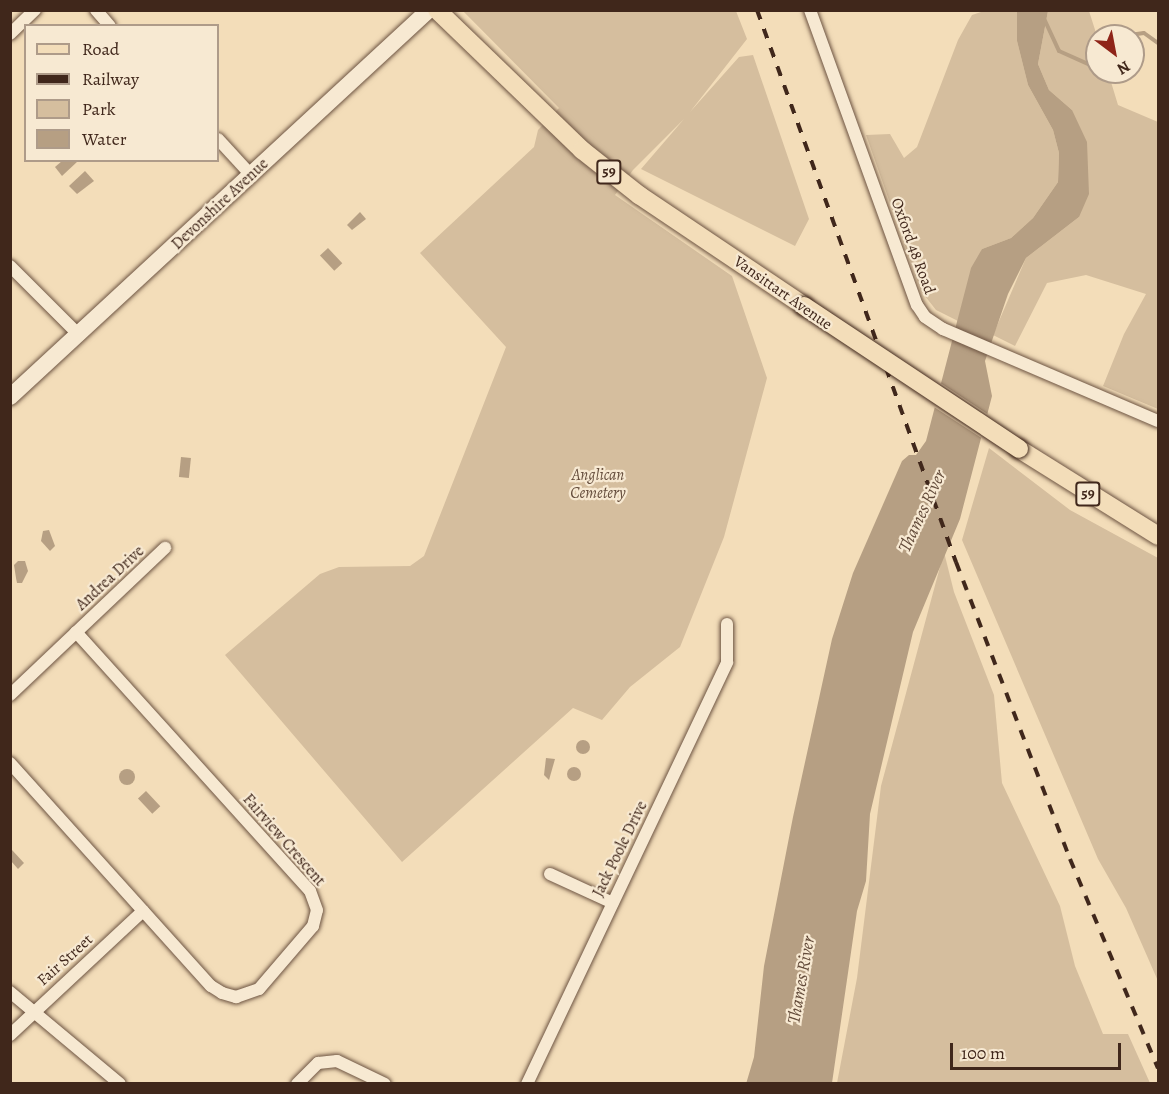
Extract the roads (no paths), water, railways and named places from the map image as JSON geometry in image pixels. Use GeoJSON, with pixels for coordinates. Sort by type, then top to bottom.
{"type":"FeatureCollection","features":[{"type":"Feature","properties":{"kind":"main road","name":"Devonshire Avenue"},"geometry":{"type":"LineString","coordinates":[[10,397],[429,10]]}},
{"type":"Feature","properties":{"kind":"main road","name":"Vansittart Avenue"},"geometry":{"type":"LineString","coordinates":[[438,10],[582,150],[639,195],[1020,449],[1158,536]]}},
{"type":"Feature","properties":{"kind":"street"},"geometry":{"type":"LineString","coordinates":[[10,34],[35,10]]}},
{"type":"Feature","properties":{"kind":"street"},"geometry":{"type":"LineString","coordinates":[[96,10],[108,24]]}},
{"type":"Feature","properties":{"kind":"street","name":"Oxford 48 Road"},"geometry":{"type":"LineString","coordinates":[[810,10],[916,305],[933,324],[943,329],[1158,421]]}},
{"type":"Feature","properties":{"kind":"street"},"geometry":{"type":"LineString","coordinates":[[219,141],[251,175]]}},
{"type":"Feature","properties":{"kind":"street"},"geometry":{"type":"LineString","coordinates":[[10,266],[79,335]]}},
{"type":"Feature","properties":{"kind":"street","name":"Andrea Drive"},"geometry":{"type":"LineString","coordinates":[[76,632],[165,548]]}},
{"type":"Feature","properties":{"kind":"street","name":"Jack Poole Drive"},"geometry":{"type":"LineString","coordinates":[[527,1083],[727,662],[727,624]]}},
{"type":"Feature","properties":{"kind":"street"},"geometry":{"type":"LineString","coordinates":[[10,695],[76,632]]}},
{"type":"Feature","properties":{"kind":"street","name":"Fairview Crescent"},"geometry":{"type":"LineString","coordinates":[[10,763],[212,987],[236,997],[260,989],[309,932],[317,910],[310,891],[76,632]]}},
{"type":"Feature","properties":{"kind":"street"},"geometry":{"type":"LineString","coordinates":[[550,874],[613,903]]}},
{"type":"Feature","properties":{"kind":"street","name":"Fair Street"},"geometry":{"type":"LineString","coordinates":[[10,1035],[33,1011],[143,911]]}},
{"type":"Feature","properties":{"kind":"street"},"geometry":{"type":"LineString","coordinates":[[10,992],[120,1083]]}},
{"type":"Feature","properties":{"kind":"street"},"geometry":{"type":"LineString","coordinates":[[297,1083],[318,1063],[338,1061],[385,1083]]}},
{"type":"Feature","properties":{"kind":"water","name":"Thames River"},"geometry":{"type":"Polygon","coordinates":[[[1017,11],[1048,11],[1038,64],[1049,90],[1072,110],[1087,142],[1089,194],[1079,217],[1026,258],[1008,294],[985,361],[992,396],[960,519],[913,632],[870,814],[866,881],[857,911],[832,1083],[746,1084],[754,1057],[764,966],[793,817],[832,639],[853,573],[902,461],[909,455],[916,455],[926,441],[971,268],[982,249],[1011,238],[1033,218],[1058,182],[1059,153],[1053,130],[1028,85],[1017,41],[1017,11]]]}},
{"type":"Feature","properties":{"kind":"water"},"geometry":{"type":"Polygon","coordinates":[[[61,162],[77,162],[62,176],[55,167],[61,162]]]}},
{"type":"Feature","properties":{"kind":"water"},"geometry":{"type":"Polygon","coordinates":[[[85,171],[94,181],[77,194],[69,186],[85,171]]]}},
{"type":"Feature","properties":{"kind":"water"},"geometry":{"type":"Polygon","coordinates":[[[360,212],[366,219],[352,230],[347,225],[360,212]]]}},
{"type":"Feature","properties":{"kind":"water"},"geometry":{"type":"Polygon","coordinates":[[[328,248],[342,263],[334,271],[320,256],[328,248]]]}},
{"type":"Feature","properties":{"kind":"water"},"geometry":{"type":"Polygon","coordinates":[[[181,457],[191,458],[189,478],[179,477],[181,457]]]}},
{"type":"Feature","properties":{"kind":"water"},"geometry":{"type":"Polygon","coordinates":[[[49,530],[55,546],[50,551],[41,541],[43,531],[49,530]]]}},
{"type":"Feature","properties":{"kind":"water"},"geometry":{"type":"Polygon","coordinates":[[[18,561],[25,561],[28,571],[22,583],[17,583],[16,578],[14,565],[18,561]]]}},
{"type":"Feature","properties":{"kind":"water"},"geometry":{"type":"Polygon","coordinates":[[[583,740],[588,742],[590,747],[588,752],[583,754],[578,752],[576,747],[578,742],[583,740]]]}},
{"type":"Feature","properties":{"kind":"water"},"geometry":{"type":"Polygon","coordinates":[[[546,758],[555,759],[549,780],[544,775],[546,758]]]}},
{"type":"Feature","properties":{"kind":"water"},"geometry":{"type":"Polygon","coordinates":[[[571,767],[577,767],[581,774],[577,781],[571,781],[567,777],[567,771],[571,767]]]}},
{"type":"Feature","properties":{"kind":"water"},"geometry":{"type":"Polygon","coordinates":[[[127,769],[135,777],[127,785],[119,777],[127,769]]]}},
{"type":"Feature","properties":{"kind":"water"},"geometry":{"type":"Polygon","coordinates":[[[146,791],[160,806],[152,814],[138,799],[146,791]]]}},
{"type":"Feature","properties":{"kind":"water"},"geometry":{"type":"Polygon","coordinates":[[[12,850],[24,863],[18,869],[11,861],[12,850]]]}},
{"type":"Feature","properties":{"kind":"waterway"},"geometry":{"type":"LineString","coordinates":[[1040,10],[1059,51],[1085,63]]}},
{"type":"Feature","properties":{"kind":"waterway"},"geometry":{"type":"LineString","coordinates":[[1145,34],[1158,43]]}},
{"type":"Feature","properties":{"kind":"railway"},"geometry":{"type":"LineString","coordinates":[[757,10],[956,562],[1070,859],[1158,1068]]}},
{"type":"Feature","properties":{"kind":"park label","name":"Anglican Cemetery"},"geometry":{"type":"Point","coordinates":[598,484]}}]}
